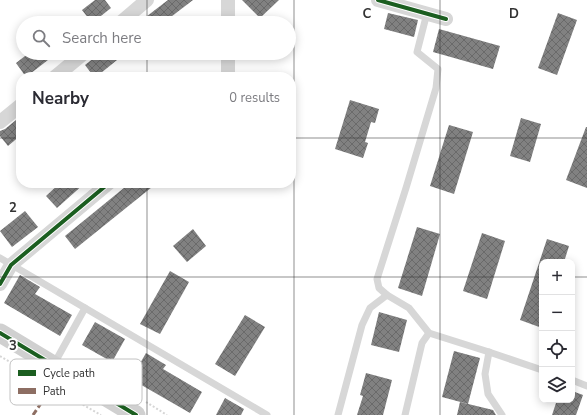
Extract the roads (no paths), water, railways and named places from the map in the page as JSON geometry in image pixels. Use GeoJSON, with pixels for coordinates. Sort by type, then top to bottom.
{"type":"FeatureCollection","features":[{"type":"Feature","properties":{"kind":"street"},"geometry":{"type":"LineString","coordinates":[[128,16],[147,0]]}},
{"type":"Feature","properties":{"kind":"street"},"geometry":{"type":"LineString","coordinates":[[228,0],[228,16]]}},
{"type":"Feature","properties":{"kind":"street"},"geometry":{"type":"LineString","coordinates":[[378,0],[446,19]]}},
{"type":"Feature","properties":{"kind":"street"},"geometry":{"type":"LineString","coordinates":[[61,72],[76,60]]}},
{"type":"Feature","properties":{"kind":"street"},"geometry":{"type":"LineString","coordinates":[[228,60],[228,72]]}},
{"type":"Feature","properties":{"kind":"street"},"geometry":{"type":"LineString","coordinates":[[0,122],[16,109]]}},
{"type":"Feature","properties":{"kind":"street"},"geometry":{"type":"LineString","coordinates":[[0,284],[6,261],[102,188]]}},
{"type":"Feature","properties":{"kind":"street"},"geometry":{"type":"LineString","coordinates":[[0,334],[43,359]]}},
{"type":"Feature","properties":{"kind":"street"},"geometry":{"type":"LineString","coordinates":[[119,405],[136,415]]}},
{"type":"Feature","properties":{"kind":"lane"},"geometry":{"type":"LineString","coordinates":[[426,13],[417,52],[438,69],[436,88],[377,278],[379,288],[387,295],[409,308],[429,333],[539,369]]}},
{"type":"Feature","properties":{"kind":"lane"},"geometry":{"type":"LineString","coordinates":[[6,261],[267,415]]}},
{"type":"Feature","properties":{"kind":"lane"},"geometry":{"type":"LineString","coordinates":[[338,415],[362,325],[370,308],[387,295]]}},
{"type":"Feature","properties":{"kind":"lane"},"geometry":{"type":"LineString","coordinates":[[56,359],[85,308]]}},
{"type":"Feature","properties":{"kind":"lane"},"geometry":{"type":"LineString","coordinates":[[405,415],[422,343],[429,333]]}},
{"type":"Feature","properties":{"kind":"lane"},"geometry":{"type":"LineString","coordinates":[[489,352],[485,374],[488,394],[502,415]]}},
{"type":"Feature","properties":{"kind":"lane"},"geometry":{"type":"LineString","coordinates":[[575,381],[587,386]]}}]}
